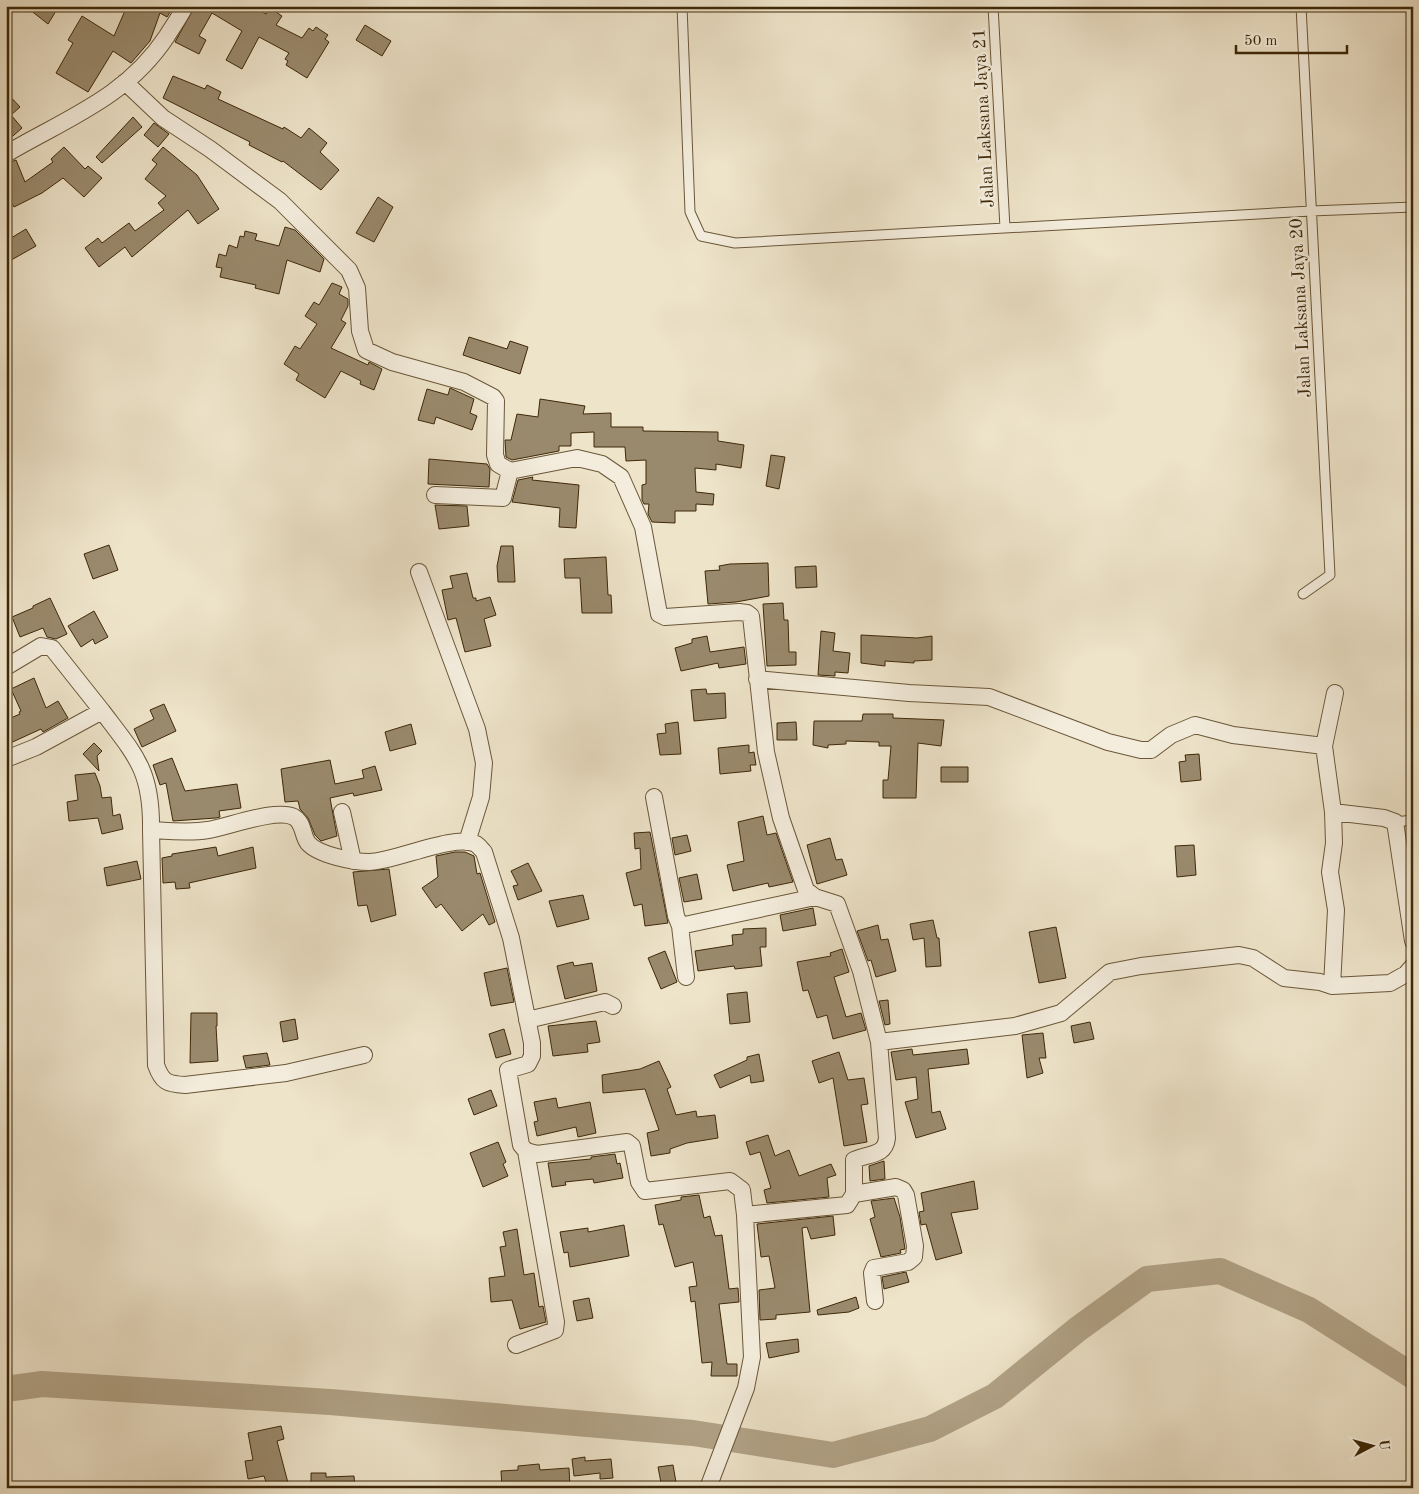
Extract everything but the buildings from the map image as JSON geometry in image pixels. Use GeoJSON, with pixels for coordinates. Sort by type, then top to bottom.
{"type":"FeatureCollection","features":[{"type":"Feature","properties":{"kind":"street"},"geometry":{"type":"LineString","coordinates":[[6,154],[89,110],[116,91],[143,67],[160,47],[185,6]]}},
{"type":"Feature","properties":{"kind":"street"},"geometry":{"type":"LineString","coordinates":[[125,82],[163,118],[210,149],[280,201],[350,270],[357,288],[360,331],[366,350],[392,362],[464,382],[493,396],[496,401],[495,455],[498,464],[510,471],[577,458],[602,464],[621,477],[643,527],[659,614],[665,617],[747,613],[751,616],[766,752],[781,818],[806,890],[815,897],[837,904],[861,971],[879,1042],[886,1147],[854,1160],[854,1194],[847,1205],[745,1215]]}},
{"type":"Feature","properties":{"kind":"street"},"geometry":{"type":"LineString","coordinates":[[435,495],[502,498],[510,471]]}},
{"type":"Feature","properties":{"kind":"street"},"geometry":{"type":"LineString","coordinates":[[419,572],[477,729],[484,763],[481,798],[466,842]]}},
{"type":"Feature","properties":{"kind":"street"},"geometry":{"type":"LineString","coordinates":[[6,667],[41,646],[52,648],[138,760],[146,776],[152,806],[156,1065],[160,1078],[172,1084],[185,1085],[286,1074],[364,1055]]}},
{"type":"Feature","properties":{"kind":"street"},"geometry":{"type":"LineString","coordinates":[[757,679],[909,693],[989,697],[1108,742],[1141,750],[1151,750],[1171,735],[1195,725],[1242,736],[1324,746]]}},
{"type":"Feature","properties":{"kind":"street"},"geometry":{"type":"LineString","coordinates":[[1332,986],[1336,910],[1330,872],[1334,842],[1333,812],[1324,746],[1335,693]]}},
{"type":"Feature","properties":{"kind":"street"},"geometry":{"type":"LineString","coordinates":[[6,759],[36,747],[102,711]]}},
{"type":"Feature","properties":{"kind":"street"},"geometry":{"type":"LineString","coordinates":[[654,797],[676,916],[680,926],[686,977]]}},
{"type":"Feature","properties":{"kind":"street"},"geometry":{"type":"LineString","coordinates":[[342,812],[352,861]]}},
{"type":"Feature","properties":{"kind":"street"},"geometry":{"type":"LineString","coordinates":[[1333,812],[1384,818],[1395,822],[1413,941]]}},
{"type":"Feature","properties":{"kind":"street"},"geometry":{"type":"LineString","coordinates":[[151,830],[207,830],[264,816],[284,816],[294,817],[301,824],[307,842],[316,850],[352,861],[370,862],[459,842],[476,844],[484,852],[511,938],[527,1020],[532,1056],[528,1064],[508,1070],[521,1144],[526,1151],[556,1322],[554,1330],[516,1345]]}},
{"type":"Feature","properties":{"kind":"street"},"geometry":{"type":"LineString","coordinates":[[680,926],[686,927],[815,897]]}},
{"type":"Feature","properties":{"kind":"street"},"geometry":{"type":"LineString","coordinates":[[879,1042],[1015,1026],[1042,1019],[1061,1013],[1110,972],[1141,966],[1239,955],[1254,958],[1284,978],[1320,982],[1332,986],[1390,984],[1406,974],[1413,966]]}},
{"type":"Feature","properties":{"kind":"street"},"geometry":{"type":"LineString","coordinates":[[527,1020],[605,1002],[613,1006]]}},
{"type":"Feature","properties":{"kind":"street"},"geometry":{"type":"LineString","coordinates":[[526,1151],[537,1154],[628,1142],[632,1146],[639,1182],[645,1191],[730,1181],[742,1190],[745,1215],[752,1357],[746,1388],[708,1488]]}},
{"type":"Feature","properties":{"kind":"street"},"geometry":{"type":"LineString","coordinates":[[854,1194],[896,1188],[903,1190],[906,1195],[915,1246],[914,1257],[908,1262],[874,1268],[872,1273],[875,1301]]}},
{"type":"Feature","properties":{"kind":"lane"},"geometry":{"type":"LineString","coordinates":[[682,6],[690,212],[701,236],[735,243],[1413,207]]}},
{"type":"Feature","properties":{"kind":"lane","name":"Jalan Laksana Jaya 21"},"geometry":{"type":"LineString","coordinates":[[993,6],[1005,228]]}},
{"type":"Feature","properties":{"kind":"lane","name":"Jalan Laksana Jaya 20"},"geometry":{"type":"LineString","coordinates":[[1301,6],[1330,575],[1303,594]]}},
{"type":"Feature","properties":{"kind":"lane"},"geometry":{"type":"LineString","coordinates":[[1395,822],[1413,820]]}},
{"type":"Feature","properties":{"kind":"waterway"},"geometry":{"type":"LineString","coordinates":[[6,1389],[42,1384],[330,1402],[693,1433],[833,1455],[930,1429],[995,1396],[1078,1329],[1147,1279],[1220,1271],[1309,1310],[1413,1376]]}}]}
